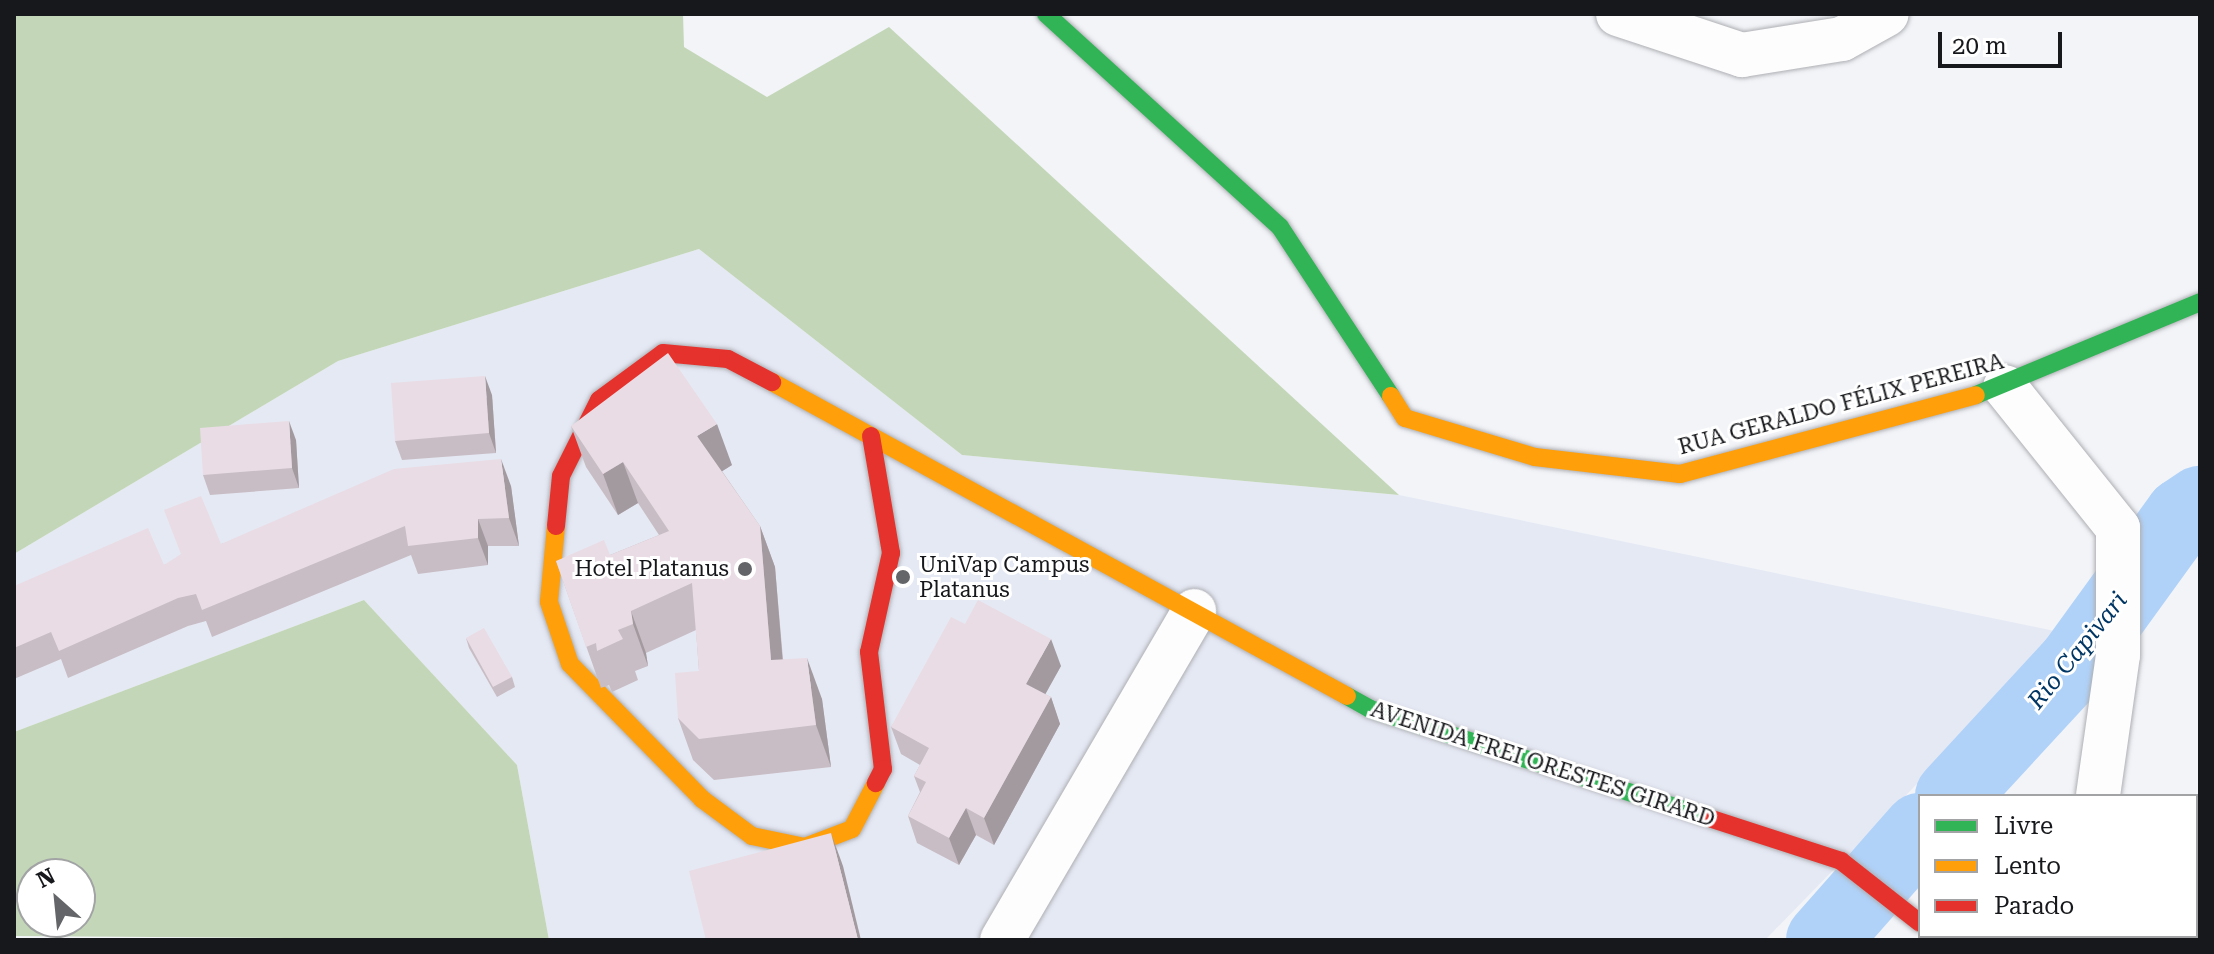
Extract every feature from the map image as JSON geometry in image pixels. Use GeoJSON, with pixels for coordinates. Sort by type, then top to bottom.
{"type":"FeatureCollection","features":[{"type":"Feature","properties":{"kind":"street","name":"RUA GERALDO FÉLIX PEREIRA"},"geometry":{"type":"LineString","coordinates":[[1046,14],[1280,227],[1405,418],[1535,457],[1680,474],[2005,387],[2200,302]]}},
{"type":"Feature","properties":{"kind":"street"},"geometry":{"type":"LineString","coordinates":[[1618,14],[1742,55],[1842,39],[1887,14]]}},
{"type":"Feature","properties":{"kind":"street","name":"AVENIDA FREI ORESTES GIRARD"},"geometry":{"type":"LineString","coordinates":[[871,436],[891,553],[869,652],[883,769],[852,829],[805,847],[752,836],[702,799],[570,664],[549,602],[561,476],[599,400],[663,353],[728,359],[871,436],[1194,611],[1370,709],[1841,861],[1918,921]]}},
{"type":"Feature","properties":{"kind":"street"},"geometry":{"type":"LineString","coordinates":[[2005,387],[2118,528],[2118,655],[2098,794]]}},
{"type":"Feature","properties":{"kind":"street"},"geometry":{"type":"LineString","coordinates":[[1002,940],[1194,611]]}},
{"type":"Feature","properties":{"kind":"shaded area","name":"UniVap Campus Platanus"},"geometry":{"type":"Polygon","coordinates":[[[699,249],[962,455],[1399,495],[2064,633],[1765,940],[549,940],[517,765],[364,600],[14,732],[14,554],[338,361],[699,249]]]}},
{"type":"Feature","properties":{"kind":"green space"},"geometry":{"type":"Polygon","coordinates":[[[14,14],[683,14],[684,47],[767,97],[889,27],[1399,495],[962,455],[699,249],[338,361],[14,554],[14,14]]]}},
{"type":"Feature","properties":{"kind":"green space"},"geometry":{"type":"Polygon","coordinates":[[[364,600],[517,765],[549,940],[96,937],[96,858],[16,858],[14,936],[14,732],[364,600]]]}},
{"type":"Feature","properties":{"kind":"building"},"geometry":{"type":"Polygon","coordinates":[[[668,353],[717,424],[697,436],[760,526],[771,660],[807,658],[816,725],[699,739],[678,718],[675,673],[699,671],[692,583],[631,611],[633,624],[618,630],[623,639],[597,651],[596,643],[586,647],[556,561],[604,540],[610,555],[669,531],[623,462],[603,474],[571,426],[668,353]]]}},
{"type":"Feature","properties":{"kind":"building"},"geometry":{"type":"Polygon","coordinates":[[[485,376],[489,433],[395,441],[391,383],[485,376]]]}},
{"type":"Feature","properties":{"kind":"building"},"geometry":{"type":"Polygon","coordinates":[[[289,421],[292,468],[203,475],[200,428],[289,421]]]}},
{"type":"Feature","properties":{"kind":"building"},"geometry":{"type":"Polygon","coordinates":[[[501,459],[509,518],[478,519],[478,538],[408,546],[405,526],[202,610],[196,594],[178,598],[59,651],[51,632],[14,648],[14,586],[148,528],[164,565],[181,554],[164,510],[201,496],[221,544],[394,469],[501,459]]]}},
{"type":"Feature","properties":{"kind":"building"},"geometry":{"type":"Polygon","coordinates":[[[978,600],[1051,639],[1026,684],[1051,697],[984,818],[966,808],[949,838],[908,816],[926,782],[914,776],[929,748],[891,727],[951,617],[965,624],[978,600]]]}},
{"type":"Feature","properties":{"kind":"building"},"geometry":{"type":"Polygon","coordinates":[[[484,628],[512,677],[493,687],[466,638],[484,628]]]}},
{"type":"Feature","properties":{"kind":"building"},"geometry":{"type":"Polygon","coordinates":[[[831,833],[858,940],[706,940],[689,871],[831,833]]]}},
{"type":"Feature","properties":{"kind":"waterway","name":"Rio Capivari"},"geometry":{"type":"LineString","coordinates":[[1954,794],[2074,664],[2182,515],[2200,503]]}},
{"type":"Feature","properties":{"kind":"waterway","name":"Rio Capivari"},"geometry":{"type":"LineString","coordinates":[[1823,940],[1918,832]]}},
{"type":"Feature","properties":{"kind":"traffic: fast"},"geometry":{"type":"LineString","coordinates":[[1046,14],[1280,227],[1391,396]]}},
{"type":"Feature","properties":{"kind":"traffic: fast"},"geometry":{"type":"LineString","coordinates":[[1976,395],[2200,302]]}},
{"type":"Feature","properties":{"kind":"traffic: fast"},"geometry":{"type":"LineString","coordinates":[[1347,696],[1370,709],[1712,819]]}},
{"type":"Feature","properties":{"kind":"traffic: slow"},"geometry":{"type":"LineString","coordinates":[[772,382],[1347,696]]}},
{"type":"Feature","properties":{"kind":"traffic: slow"},"geometry":{"type":"LineString","coordinates":[[1391,396],[1405,418],[1535,457],[1680,474],[1976,395]]}},
{"type":"Feature","properties":{"kind":"traffic: slow"},"geometry":{"type":"LineString","coordinates":[[556,526],[549,602],[570,664],[702,799],[752,836],[805,847],[852,829],[876,783]]}},
{"type":"Feature","properties":{"kind":"traffic: jam"},"geometry":{"type":"LineString","coordinates":[[556,526],[561,476],[599,400],[663,353],[728,359],[772,382]]}},
{"type":"Feature","properties":{"kind":"traffic: jam"},"geometry":{"type":"LineString","coordinates":[[871,436],[891,553],[869,652],[883,769],[876,783]]}},
{"type":"Feature","properties":{"kind":"traffic: jam"},"geometry":{"type":"LineString","coordinates":[[1712,819],[1841,861],[1918,921]]}},
{"type":"Feature","properties":{"kind":"place","name":"Hotel Platanus"},"geometry":{"type":"Point","coordinates":[745,569]}},
{"type":"Feature","properties":{"kind":"place","name":"UniVap Campus Platanus"},"geometry":{"type":"Point","coordinates":[903,577]}}]}
